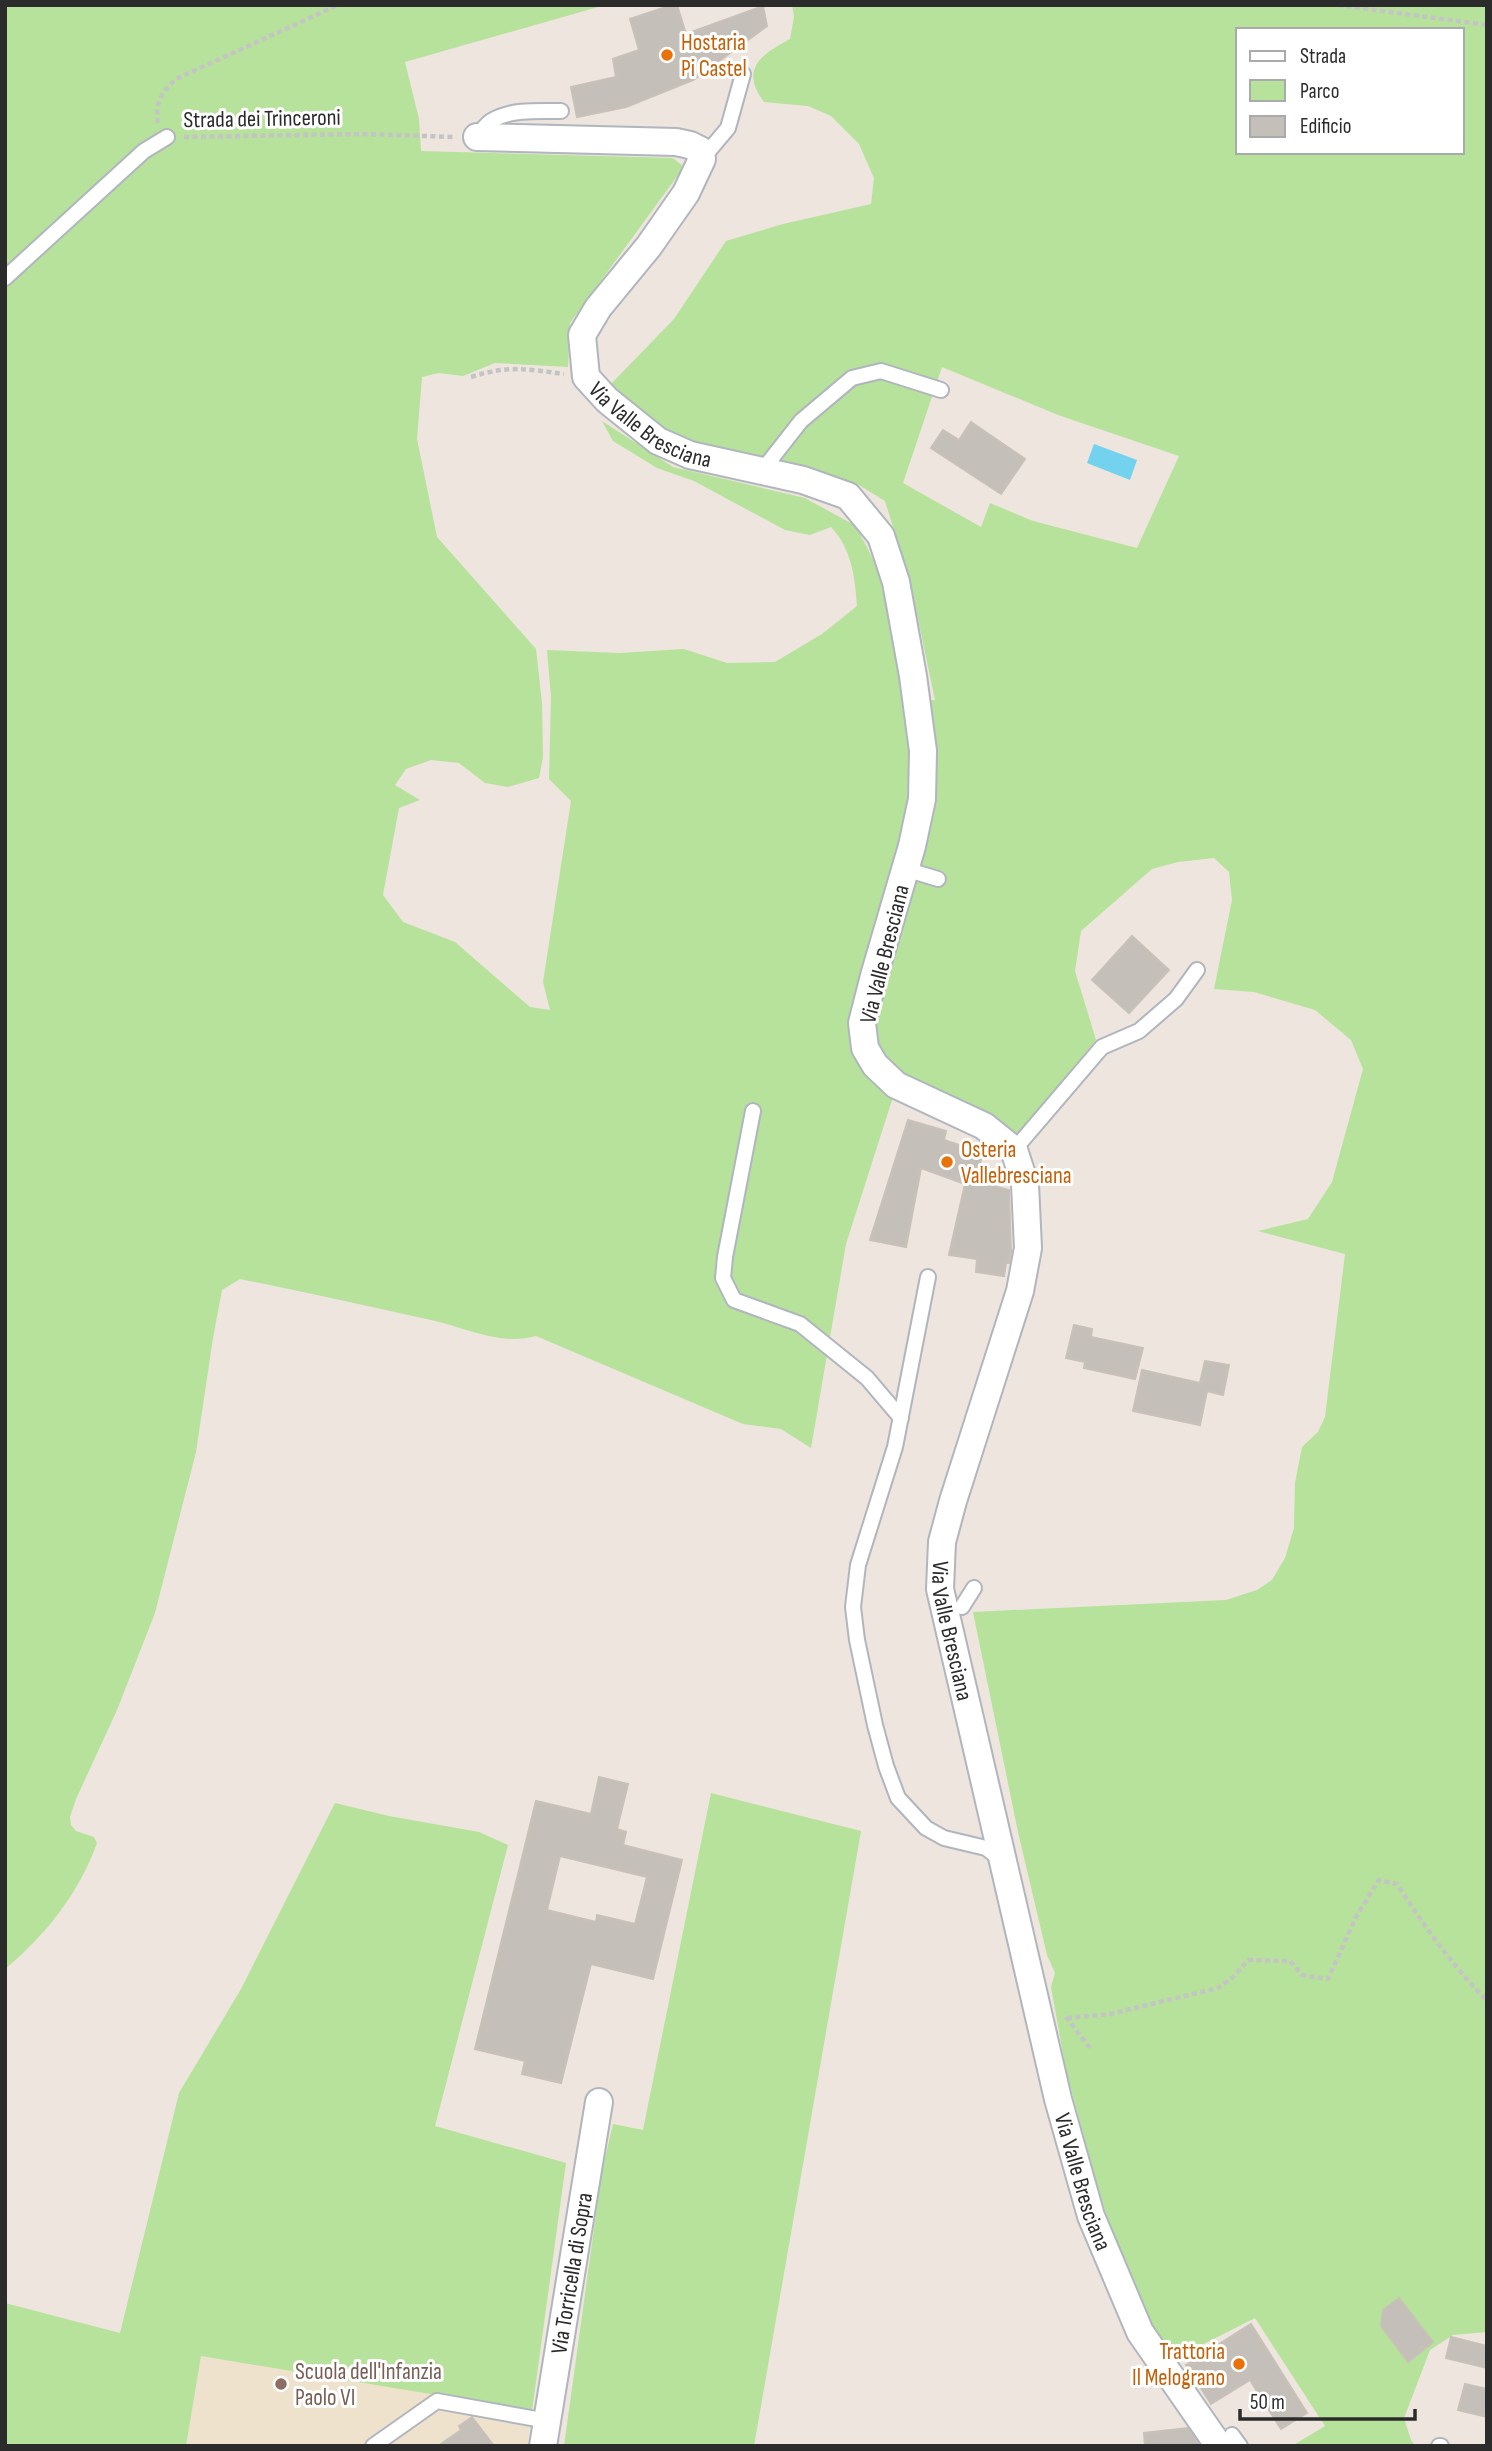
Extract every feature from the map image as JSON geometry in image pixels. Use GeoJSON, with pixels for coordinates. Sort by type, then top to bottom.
{"type":"FeatureCollection","features":[{"type":"Feature","properties":{"kind":"street"},"geometry":{"type":"LineString","coordinates":[[477,137],[676,142],[700,150],[702,159]]}},
{"type":"Feature","properties":{"kind":"street","name":"Via Valle Bresciana"},"geometry":{"type":"LineString","coordinates":[[702,159],[686,193],[649,246],[598,308],[582,335],[586,377],[607,400],[658,442],[690,455],[803,480],[848,496],[881,536],[897,582],[914,676],[923,751],[922,799],[862,1023],[865,1048],[875,1065],[896,1085],[984,1126],[1014,1150],[1025,1184],[1028,1248],[1020,1291],[942,1542],[940,1589],[1058,2099],[1091,2216],[1140,2332],[1231,2442]]}},
{"type":"Feature","properties":{"kind":"street","name":"Via Torricella di Sopra"},"geometry":{"type":"LineString","coordinates":[[545,2433],[599,2102]]}},
{"type":"Feature","properties":{"kind":"lane"},"geometry":{"type":"LineString","coordinates":[[702,159],[728,128],[743,74]]}},
{"type":"Feature","properties":{"kind":"lane"},"geometry":{"type":"LineString","coordinates":[[477,137],[490,121],[497,118],[531,112],[561,111]]}},
{"type":"Feature","properties":{"kind":"lane"},"geometry":{"type":"LineString","coordinates":[[5,278],[144,150],[167,136]]}},
{"type":"Feature","properties":{"kind":"lane"},"geometry":{"type":"LineString","coordinates":[[761,472],[801,421],[852,378],[881,371],[941,390]]}},
{"type":"Feature","properties":{"kind":"lane"},"geometry":{"type":"LineString","coordinates":[[905,869],[938,879]]}},
{"type":"Feature","properties":{"kind":"lane"},"geometry":{"type":"LineString","coordinates":[[1014,1150],[1102,1047],[1139,1031],[1176,999],[1197,970]]}},
{"type":"Feature","properties":{"kind":"lane"},"geometry":{"type":"LineString","coordinates":[[754,1111],[725,1257],[723,1278],[727,1290],[734,1300],[800,1324],[866,1378],[901,1418]]}},
{"type":"Feature","properties":{"kind":"lane"},"geometry":{"type":"LineString","coordinates":[[928,1277],[895,1447],[858,1565],[853,1607],[857,1640],[875,1725],[898,1798],[926,1828],[944,1838],[986,1847],[1006,1865]]}},
{"type":"Feature","properties":{"kind":"lane"},"geometry":{"type":"LineString","coordinates":[[962,1607],[974,1588]]}},
{"type":"Feature","properties":{"kind":"lane"},"geometry":{"type":"LineString","coordinates":[[373,2446],[437,2401],[545,2433]]}},
{"type":"Feature","properties":{"kind":"path","name":"Strada dei Trinceroni"},"geometry":{"type":"LineString","coordinates":[[338,5],[176,79],[161,94],[156,107],[158,122],[167,136],[364,134],[477,137]]}},
{"type":"Feature","properties":{"kind":"path"},"geometry":{"type":"LineString","coordinates":[[1338,5],[1487,25]]}},
{"type":"Feature","properties":{"kind":"path"},"geometry":{"type":"LineString","coordinates":[[471,377],[495,369],[516,367],[586,377]]}},
{"type":"Feature","properties":{"kind":"path"},"geometry":{"type":"LineString","coordinates":[[1067,2018],[1110,2014],[1218,1988],[1233,1977],[1248,1960],[1290,1961],[1302,1975],[1328,1979],[1354,1922],[1378,1880],[1396,1884],[1426,1930],[1487,2001]]}},
{"type":"Feature","properties":{"kind":"shaded area","name":"Scuola dell'Infanzia Paolo VI"},"geometry":{"type":"Polygon","coordinates":[[[201,2356],[532,2411],[527,2446],[186,2446],[201,2356]]]}},
{"type":"Feature","properties":{"kind":"green space"},"geometry":{"type":"Polygon","coordinates":[[[5,5],[605,5],[405,62],[419,119],[421,151],[673,158],[684,167],[570,323],[568,367],[495,363],[463,376],[439,373],[422,377],[417,439],[437,537],[536,649],[542,703],[543,757],[539,778],[508,787],[485,783],[459,763],[431,760],[406,769],[395,785],[420,800],[399,808],[383,895],[403,922],[455,942],[530,1007],[550,1010],[543,982],[571,801],[549,779],[551,697],[547,650],[619,653],[684,649],[727,663],[775,662],[822,634],[857,606],[848,554],[831,527],[810,535],[785,530],[694,481],[657,468],[613,441],[602,421],[673,467],[805,498],[856,526],[880,573],[903,701],[935,700],[910,581],[885,501],[859,485],[674,439],[609,386],[674,319],[726,241],[783,224],[871,204],[874,178],[859,144],[831,116],[808,106],[764,102],[757,90],[754,72],[757,64],[790,39],[794,17],[792,5],[1487,5],[1487,2332],[1453,2335],[1430,2350],[1404,2418],[1415,2446],[1292,2446],[1325,2426],[1255,2318],[1168,2362],[1138,2314],[1096,2181],[1066,2070],[1051,1987],[1055,1973],[1047,1955],[1018,1832],[973,1612],[1226,1600],[1257,1590],[1272,1580],[1285,1558],[1294,1528],[1295,1483],[1302,1447],[1318,1432],[1325,1417],[1345,1254],[1258,1231],[1308,1219],[1332,1182],[1363,1069],[1351,1040],[1315,1010],[1254,992],[1214,989],[1232,900],[1229,872],[1214,858],[1178,862],[1152,869],[1081,931],[1075,971],[1096,1040],[1013,1140],[858,1058],[868,1075],[893,1097],[846,1244],[811,1448],[781,1429],[743,1424],[536,1336],[509,1339],[483,1335],[431,1320],[240,1279],[222,1290],[196,1452],[155,1613],[117,1710],[70,1817],[71,1825],[76,1831],[94,1837],[97,1843],[71,1896],[20,1956],[5,1969],[5,5]],[[942,367],[903,483],[981,527],[990,503],[1033,521],[1137,548],[1179,456],[1058,415],[942,367]]]}},
{"type":"Feature","properties":{"kind":"green space"},"geometry":{"type":"Polygon","coordinates":[[[711,1793],[861,1831],[754,2446],[564,2446],[602,2171],[613,2124],[643,2130],[711,1793]]]}},
{"type":"Feature","properties":{"kind":"green space"},"geometry":{"type":"Polygon","coordinates":[[[335,1803],[479,1832],[508,1845],[435,2126],[566,2163],[532,2411],[201,2356],[186,2446],[5,2446],[5,2303],[120,2333],[179,2093],[241,1989],[335,1803]]]}},
{"type":"Feature","properties":{"kind":"water"},"geometry":{"type":"Polygon","coordinates":[[[1094,444],[1137,460],[1130,480],[1087,463],[1094,444]]]}},
{"type":"Feature","properties":{"kind":"building"},"geometry":{"type":"Polygon","coordinates":[[[677,5],[686,34],[763,6],[767,26],[693,80],[626,107],[577,117],[571,87],[616,77],[613,59],[639,50],[630,19],[677,5]]]}},
{"type":"Feature","properties":{"kind":"building"},"geometry":{"type":"Polygon","coordinates":[[[971,422],[1025,459],[1001,494],[931,448],[943,430],[959,440],[971,422]]]}},
{"type":"Feature","properties":{"kind":"building"},"geometry":{"type":"Polygon","coordinates":[[[1132,936],[1169,970],[1129,1013],[1092,980],[1132,936]]]}},
{"type":"Feature","properties":{"kind":"building"},"geometry":{"type":"Polygon","coordinates":[[[908,1120],[946,1131],[944,1140],[983,1153],[975,1181],[1009,1190],[1011,1252],[1004,1276],[976,1272],[977,1259],[949,1255],[965,1184],[921,1168],[906,1247],[870,1240],[908,1120]]]}},
{"type":"Feature","properties":{"kind":"building"},"geometry":{"type":"Polygon","coordinates":[[[1074,1325],[1092,1329],[1091,1337],[1143,1348],[1135,1379],[1084,1368],[1085,1362],[1066,1358],[1074,1325]]]}},
{"type":"Feature","properties":{"kind":"building"},"geometry":{"type":"Polygon","coordinates":[[[1205,1361],[1229,1365],[1223,1395],[1207,1391],[1200,1425],[1133,1411],[1142,1370],[1200,1383],[1205,1361]]]}},
{"type":"Feature","properties":{"kind":"building"},"geometry":{"type":"Polygon","coordinates":[[[599,1777],[628,1784],[617,1829],[626,1832],[623,1845],[682,1860],[653,1979],[591,1964],[561,2083],[522,2074],[525,2061],[475,2049],[536,1801],[591,1814],[599,1777]],[[560,1856],[547,1910],[596,1922],[597,1915],[635,1924],[647,1877],[560,1856]]]}},
{"type":"Feature","properties":{"kind":"building"},"geometry":{"type":"Polygon","coordinates":[[[1399,2298],[1433,2342],[1408,2362],[1381,2326],[1383,2310],[1399,2298]]]}},
{"type":"Feature","properties":{"kind":"building"},"geometry":{"type":"Polygon","coordinates":[[[1251,2324],[1307,2413],[1281,2429],[1250,2380],[1211,2404],[1186,2365],[1251,2324]]]}},
{"type":"Feature","properties":{"kind":"building"},"geometry":{"type":"Polygon","coordinates":[[[1451,2337],[1487,2346],[1487,2368],[1446,2358],[1451,2337]]]}},
{"type":"Feature","properties":{"kind":"building"},"geometry":{"type":"Polygon","coordinates":[[[1465,2384],[1487,2389],[1487,2417],[1458,2410],[1465,2384]]]}},
{"type":"Feature","properties":{"kind":"building"},"geometry":{"type":"Polygon","coordinates":[[[472,2417],[494,2446],[438,2446],[461,2430],[459,2426],[472,2417]]]}},
{"type":"Feature","properties":{"kind":"building"},"geometry":{"type":"Polygon","coordinates":[[[1188,2428],[1200,2446],[1145,2446],[1144,2433],[1188,2428]]]}},
{"type":"Feature","properties":{"kind":"place","name":"Hostaria Pi Castel"},"geometry":{"type":"Point","coordinates":[667,55]}},
{"type":"Feature","properties":{"kind":"place","name":"Osteria Vallebresciana"},"geometry":{"type":"Point","coordinates":[947,1162]}},
{"type":"Feature","properties":{"kind":"place","name":"Trattoria Il Melograno"},"geometry":{"type":"Point","coordinates":[1239,2364]}},
{"type":"Feature","properties":{"kind":"place","name":"Scuola dell'Infanzia Paolo VI"},"geometry":{"type":"Point","coordinates":[281,2384]}}]}
